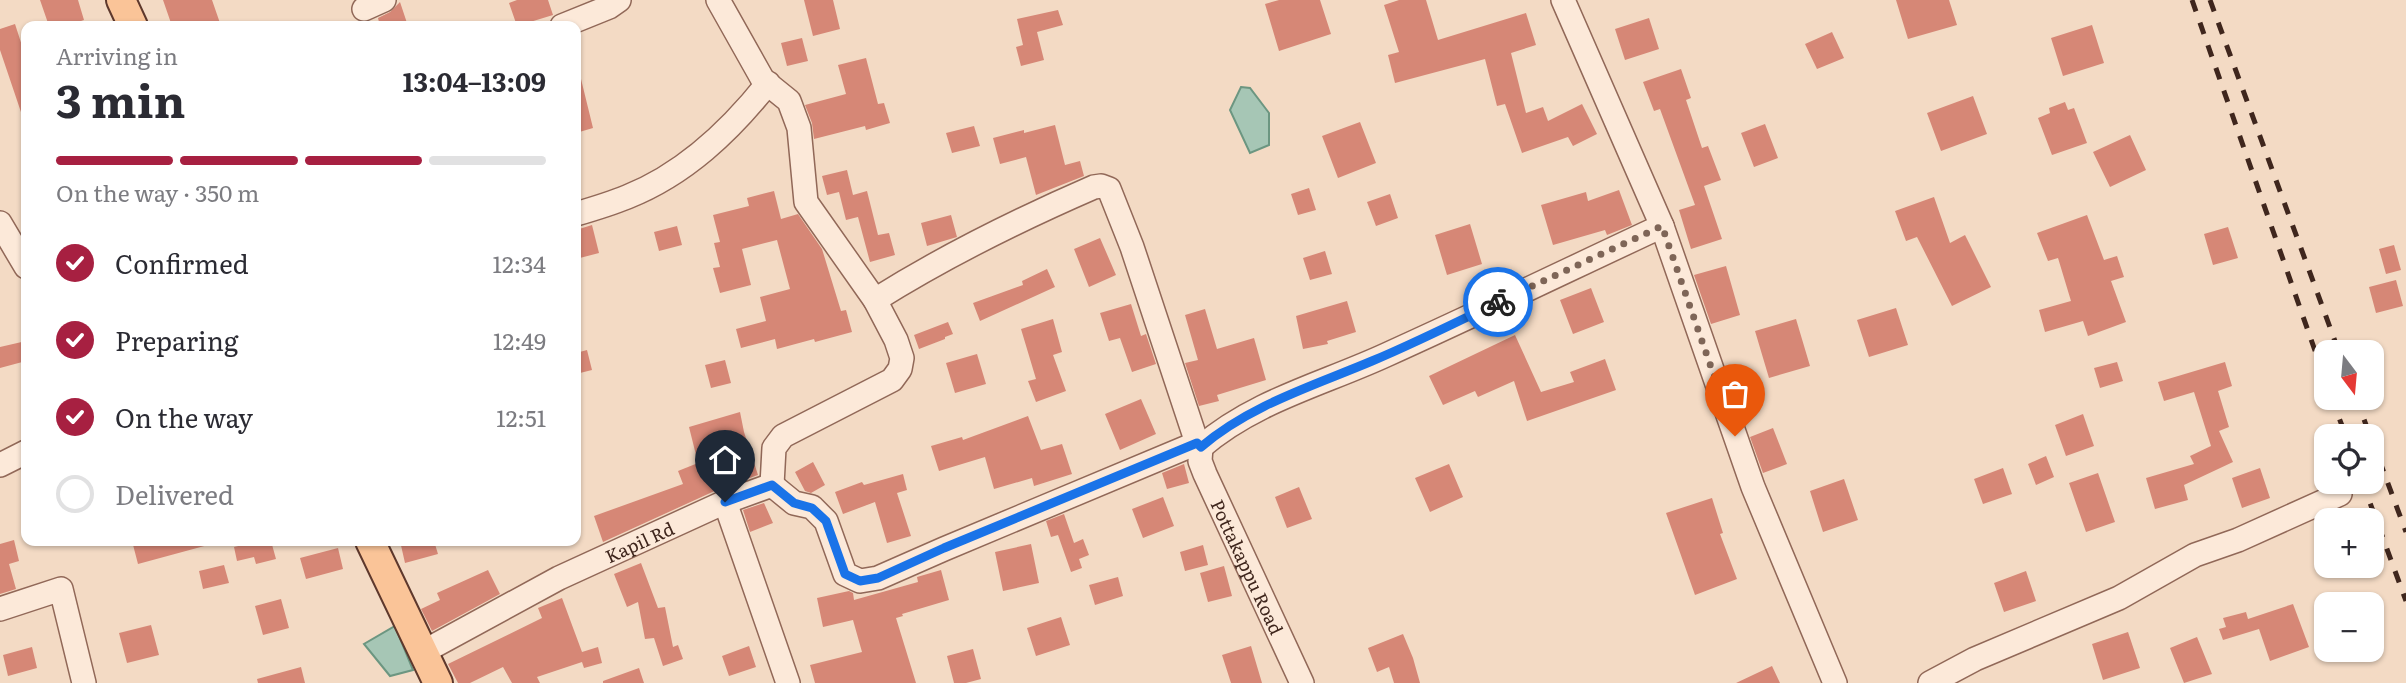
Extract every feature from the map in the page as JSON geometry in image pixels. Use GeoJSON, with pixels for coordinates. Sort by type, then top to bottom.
{"type":"FeatureCollection","features":[{"type":"Feature","properties":{"kind":"main road"},"geometry":{"type":"LineString","coordinates":[[121,0],[130,21]]}},
{"type":"Feature","properties":{"kind":"main road"},"geometry":{"type":"LineString","coordinates":[[372,546],[438,683]]}},
{"type":"Feature","properties":{"kind":"street"},"geometry":{"type":"LineString","coordinates":[[574,21],[609,7],[618,0]]}},
{"type":"Feature","properties":{"kind":"street"},"geometry":{"type":"LineString","coordinates":[[718,0],[763,80],[789,101],[799,128],[806,202],[875,300],[896,340],[902,358],[900,369],[892,380],[783,436],[774,448],[772,485],[794,503],[812,508],[826,521],[845,574],[860,581],[878,578],[944,548],[1199,445],[1250,412],[1384,356],[1662,226]]}},
{"type":"Feature","properties":{"kind":"street"},"geometry":{"type":"LineString","coordinates":[[1563,0],[1662,226],[1753,487],[1835,683]]}},
{"type":"Feature","properties":{"kind":"street"},"geometry":{"type":"LineString","coordinates":[[581,212],[627,197],[659,182],[700,155],[744,113],[768,83]]}},
{"type":"Feature","properties":{"kind":"street","name":"Pottakappu Road"},"geometry":{"type":"LineString","coordinates":[[875,300],[1014,222],[1094,187],[1109,189],[1132,247],[1199,445],[1200,461],[1205,474],[1302,683]]}},
{"type":"Feature","properties":{"kind":"street"},"geometry":{"type":"LineString","coordinates":[[0,223],[21,259]]}},
{"type":"Feature","properties":{"kind":"street"},"geometry":{"type":"LineString","coordinates":[[0,465],[21,455]]}},
{"type":"Feature","properties":{"kind":"street","name":"Kapil Rd"},"geometry":{"type":"LineString","coordinates":[[423,652],[559,578],[725,502],[772,485]]}},
{"type":"Feature","properties":{"kind":"street"},"geometry":{"type":"LineString","coordinates":[[1930,683],[1975,659],[2119,598],[2195,555],[2238,540],[2340,494]]}},
{"type":"Feature","properties":{"kind":"street"},"geometry":{"type":"LineString","coordinates":[[725,502],[788,683]]}},
{"type":"Feature","properties":{"kind":"street"},"geometry":{"type":"LineString","coordinates":[[0,609],[61,589],[84,683]]}},
{"type":"Feature","properties":{"kind":"shaded area"},"geometry":{"type":"Polygon","coordinates":[[[1241,87],[1250,88],[1269,113],[1269,145],[1250,153],[1230,110],[1241,87]]]}},
{"type":"Feature","properties":{"kind":"shaded area"},"geometry":{"type":"Polygon","coordinates":[[[395,626],[413,670],[390,676],[364,644],[395,626]]]}},
{"type":"Feature","properties":{"kind":"building"},"geometry":{"type":"Polygon","coordinates":[[[40,0],[78,0],[84,20],[47,21],[40,0]]]}},
{"type":"Feature","properties":{"kind":"building"},"geometry":{"type":"Polygon","coordinates":[[[163,0],[212,0],[219,21],[170,21],[163,0]]]}},
{"type":"Feature","properties":{"kind":"building"},"geometry":{"type":"Polygon","coordinates":[[[517,0],[548,0],[553,15],[533,21],[515,21],[509,3],[517,0]]]}},
{"type":"Feature","properties":{"kind":"building"},"geometry":{"type":"Polygon","coordinates":[[[804,0],[833,0],[840,29],[813,36],[804,0]]]}},
{"type":"Feature","properties":{"kind":"building"},"geometry":{"type":"Polygon","coordinates":[[[1279,0],[1320,0],[1331,34],[1279,51],[1265,4],[1279,0]]]}},
{"type":"Feature","properties":{"kind":"building"},"geometry":{"type":"Polygon","coordinates":[[[1399,0],[1426,0],[1438,40],[1526,13],[1536,45],[1511,53],[1526,113],[1543,107],[1548,121],[1582,104],[1597,134],[1573,146],[1568,137],[1522,153],[1505,104],[1497,106],[1485,59],[1395,83],[1388,55],[1399,52],[1384,5],[1399,0]]]}},
{"type":"Feature","properties":{"kind":"building"},"geometry":{"type":"Polygon","coordinates":[[[1896,0],[1949,0],[1957,25],[1908,39],[1896,0]]]}},
{"type":"Feature","properties":{"kind":"building"},"geometry":{"type":"Polygon","coordinates":[[[400,2],[406,21],[379,21],[378,18],[390,12],[400,2]]]}},
{"type":"Feature","properties":{"kind":"building"},"geometry":{"type":"Polygon","coordinates":[[[1058,10],[1063,25],[1037,32],[1044,60],[1021,66],[1016,47],[1023,45],[1017,19],[1058,10]]]}},
{"type":"Feature","properties":{"kind":"building"},"geometry":{"type":"Polygon","coordinates":[[[1649,18],[1659,49],[1625,60],[1615,29],[1649,18]]]}},
{"type":"Feature","properties":{"kind":"building"},"geometry":{"type":"Polygon","coordinates":[[[15,24],[21,43],[21,112],[0,50],[0,29],[15,24]]]}},
{"type":"Feature","properties":{"kind":"building"},"geometry":{"type":"Polygon","coordinates":[[[2092,25],[2104,63],[2063,76],[2051,38],[2092,25]]]}},
{"type":"Feature","properties":{"kind":"building"},"geometry":{"type":"Polygon","coordinates":[[[1832,32],[1844,58],[1817,69],[1805,44],[1832,32]]]}},
{"type":"Feature","properties":{"kind":"building"},"geometry":{"type":"Polygon","coordinates":[[[802,38],[808,61],[787,66],[781,43],[802,38]]]}},
{"type":"Feature","properties":{"kind":"building"},"geometry":{"type":"Polygon","coordinates":[[[866,58],[878,104],[884,103],[890,123],[866,130],[865,126],[814,139],[812,123],[805,105],[846,94],[838,65],[866,58]]]}},
{"type":"Feature","properties":{"kind":"building"},"geometry":{"type":"Polygon","coordinates":[[[1681,69],[1691,98],[1686,100],[1702,148],[1708,146],[1721,180],[1704,186],[1722,239],[1691,249],[1679,210],[1695,205],[1660,109],[1654,111],[1643,82],[1681,69]]]}},
{"type":"Feature","properties":{"kind":"building"},"geometry":{"type":"Polygon","coordinates":[[[581,79],[593,128],[581,132],[581,79]]]}},
{"type":"Feature","properties":{"kind":"building"},"geometry":{"type":"Polygon","coordinates":[[[1973,96],[1987,134],[1941,151],[1927,113],[1973,96]]]}},
{"type":"Feature","properties":{"kind":"building"},"geometry":{"type":"Polygon","coordinates":[[[2065,102],[2068,110],[2074,108],[2087,143],[2052,155],[2038,118],[2050,113],[2049,108],[2065,102]]]}},
{"type":"Feature","properties":{"kind":"building"},"geometry":{"type":"Polygon","coordinates":[[[1360,122],[1376,163],[1338,178],[1322,136],[1360,122]]]}},
{"type":"Feature","properties":{"kind":"building"},"geometry":{"type":"Polygon","coordinates":[[[1765,124],[1778,158],[1754,167],[1741,133],[1765,124]]]}},
{"type":"Feature","properties":{"kind":"building"},"geometry":{"type":"Polygon","coordinates":[[[1055,125],[1065,165],[1080,161],[1084,176],[1036,195],[1026,157],[1000,164],[993,138],[1055,125]]]}},
{"type":"Feature","properties":{"kind":"building"},"geometry":{"type":"Polygon","coordinates":[[[974,126],[980,146],[952,153],[946,133],[974,126]]]}},
{"type":"Feature","properties":{"kind":"building"},"geometry":{"type":"Polygon","coordinates":[[[2130,135],[2146,170],[2110,187],[2093,152],[2130,135]]]}},
{"type":"Feature","properties":{"kind":"building"},"geometry":{"type":"Polygon","coordinates":[[[847,170],[853,195],[867,191],[878,235],[889,233],[895,255],[870,262],[858,217],[846,220],[839,192],[827,195],[822,176],[847,170]]]}},
{"type":"Feature","properties":{"kind":"building"},"geometry":{"type":"Polygon","coordinates":[[[1309,188],[1316,210],[1298,215],[1291,194],[1309,188]]]}},
{"type":"Feature","properties":{"kind":"building"},"geometry":{"type":"Polygon","coordinates":[[[1619,190],[1632,225],[1607,235],[1605,230],[1553,245],[1541,205],[1586,192],[1588,201],[1619,190]]]}},
{"type":"Feature","properties":{"kind":"building"},"geometry":{"type":"Polygon","coordinates":[[[774,191],[781,219],[798,214],[822,249],[841,311],[846,310],[852,332],[777,349],[775,339],[741,348],[736,329],[766,321],[760,297],[790,289],[777,240],[742,249],[751,285],[720,293],[713,268],[720,267],[714,243],[720,242],[713,215],[749,206],[747,198],[774,191]]]}},
{"type":"Feature","properties":{"kind":"building"},"geometry":{"type":"Polygon","coordinates":[[[1390,194],[1398,218],[1376,226],[1367,202],[1390,194]]]}},
{"type":"Feature","properties":{"kind":"building"},"geometry":{"type":"Polygon","coordinates":[[[1934,197],[1950,243],[1965,235],[1991,287],[1952,306],[1917,237],[1906,241],[1895,211],[1934,197]]]}},
{"type":"Feature","properties":{"kind":"building"},"geometry":{"type":"Polygon","coordinates":[[[951,215],[957,237],[927,246],[921,223],[951,215]]]}},
{"type":"Feature","properties":{"kind":"building"},"geometry":{"type":"Polygon","coordinates":[[[2087,215],[2104,260],[2117,256],[2124,277],[2111,281],[2126,322],[2088,336],[2083,321],[2045,332],[2039,310],[2071,301],[2058,258],[2048,261],[2037,233],[2087,215]]]}},
{"type":"Feature","properties":{"kind":"building"},"geometry":{"type":"Polygon","coordinates":[[[1470,224],[1482,264],[1447,275],[1435,235],[1470,224]]]}},
{"type":"Feature","properties":{"kind":"building"},"geometry":{"type":"Polygon","coordinates":[[[592,225],[599,253],[581,258],[581,228],[592,225]]]}},
{"type":"Feature","properties":{"kind":"building"},"geometry":{"type":"Polygon","coordinates":[[[677,226],[682,245],[659,251],[654,232],[677,226]]]}},
{"type":"Feature","properties":{"kind":"building"},"geometry":{"type":"Polygon","coordinates":[[[2228,227],[2238,258],[2213,265],[2204,234],[2228,227]]]}},
{"type":"Feature","properties":{"kind":"building"},"geometry":{"type":"Polygon","coordinates":[[[1100,238],[1116,275],[1089,287],[1074,249],[1100,238]]]}},
{"type":"Feature","properties":{"kind":"building"},"geometry":{"type":"Polygon","coordinates":[[[2394,245],[2401,270],[2386,274],[2379,249],[2394,245]]]}},
{"type":"Feature","properties":{"kind":"building"},"geometry":{"type":"Polygon","coordinates":[[[1325,251],[1332,274],[1310,280],[1303,258],[1325,251]]]}},
{"type":"Feature","properties":{"kind":"building"},"geometry":{"type":"Polygon","coordinates":[[[1726,266],[1740,315],[1711,324],[1694,275],[1726,266]]]}},
{"type":"Feature","properties":{"kind":"building"},"geometry":{"type":"Polygon","coordinates":[[[1047,269],[1055,287],[980,321],[973,303],[1023,285],[1022,281],[1047,269]]]}},
{"type":"Feature","properties":{"kind":"building"},"geometry":{"type":"Polygon","coordinates":[[[2396,280],[2403,306],[2376,313],[2369,287],[2396,280]]]}},
{"type":"Feature","properties":{"kind":"building"},"geometry":{"type":"Polygon","coordinates":[[[1591,288],[1604,322],[1573,334],[1560,300],[1591,288]]]}},
{"type":"Feature","properties":{"kind":"building"},"geometry":{"type":"Polygon","coordinates":[[[1347,301],[1356,332],[1327,341],[1328,344],[1303,349],[1296,316],[1347,301]]]}},
{"type":"Feature","properties":{"kind":"building"},"geometry":{"type":"Polygon","coordinates":[[[1131,304],[1141,336],[1146,334],[1156,364],[1132,372],[1120,338],[1109,341],[1100,313],[1131,304]]]}},
{"type":"Feature","properties":{"kind":"building"},"geometry":{"type":"Polygon","coordinates":[[[1896,308],[1908,345],[1869,357],[1857,320],[1896,308]]]}},
{"type":"Feature","properties":{"kind":"building"},"geometry":{"type":"Polygon","coordinates":[[[1205,309],[1217,349],[1254,338],[1266,380],[1217,395],[1219,401],[1199,406],[1185,363],[1198,360],[1185,315],[1205,309]]]}},
{"type":"Feature","properties":{"kind":"building"},"geometry":{"type":"Polygon","coordinates":[[[1053,319],[1062,352],[1053,355],[1066,391],[1036,402],[1028,381],[1036,379],[1021,329],[1053,319]]]}},
{"type":"Feature","properties":{"kind":"building"},"geometry":{"type":"Polygon","coordinates":[[[1796,319],[1810,366],[1769,378],[1755,331],[1796,319]]]}},
{"type":"Feature","properties":{"kind":"building"},"geometry":{"type":"Polygon","coordinates":[[[948,322],[953,334],[919,349],[914,335],[948,322]]]}},
{"type":"Feature","properties":{"kind":"building"},"geometry":{"type":"Polygon","coordinates":[[[1515,335],[1541,392],[1574,382],[1570,372],[1605,359],[1616,390],[1527,421],[1514,381],[1478,397],[1475,391],[1443,405],[1429,376],[1515,335]]]}},
{"type":"Feature","properties":{"kind":"building"},"geometry":{"type":"Polygon","coordinates":[[[21,342],[21,362],[0,368],[0,347],[21,342]]]}},
{"type":"Feature","properties":{"kind":"building"},"geometry":{"type":"Polygon","coordinates":[[[587,350],[592,370],[581,373],[581,352],[587,350]]]}},
{"type":"Feature","properties":{"kind":"building"},"geometry":{"type":"Polygon","coordinates":[[[977,354],[986,384],[955,393],[946,363],[977,354]]]}},
{"type":"Feature","properties":{"kind":"building"},"geometry":{"type":"Polygon","coordinates":[[[725,360],[731,383],[711,388],[705,365],[725,360]]]}},
{"type":"Feature","properties":{"kind":"building"},"geometry":{"type":"Polygon","coordinates":[[[2117,362],[2123,381],[2100,388],[2094,368],[2117,362]]]}},
{"type":"Feature","properties":{"kind":"building"},"geometry":{"type":"Polygon","coordinates":[[[2225,362],[2232,386],[2218,391],[2229,427],[2219,431],[2233,462],[2184,485],[2188,500],[2155,509],[2146,478],[2194,464],[2190,456],[2211,446],[2194,392],[2164,401],[2158,382],[2225,362]]]}},
{"type":"Feature","properties":{"kind":"building"},"geometry":{"type":"Polygon","coordinates":[[[1141,399],[1156,434],[1120,450],[1105,414],[1141,399]]]}},
{"type":"Feature","properties":{"kind":"building"},"geometry":{"type":"Polygon","coordinates":[[[740,412],[758,475],[719,489],[603,542],[594,516],[683,484],[678,471],[698,463],[689,427],[740,412]]]}},
{"type":"Feature","properties":{"kind":"building"},"geometry":{"type":"Polygon","coordinates":[[[2083,414],[2094,446],[2066,456],[2055,425],[2083,414]]]}},
{"type":"Feature","properties":{"kind":"building"},"geometry":{"type":"Polygon","coordinates":[[[1028,416],[1041,450],[1062,444],[1072,474],[1034,486],[1032,478],[994,489],[985,457],[939,471],[931,446],[962,437],[963,440],[1028,416]]]}},
{"type":"Feature","properties":{"kind":"building"},"geometry":{"type":"Polygon","coordinates":[[[1773,428],[1787,464],[1763,473],[1750,437],[1773,428]]]}},
{"type":"Feature","properties":{"kind":"building"},"geometry":{"type":"Polygon","coordinates":[[[2046,456],[2054,477],[2036,485],[2028,464],[2046,456]]]}},
{"type":"Feature","properties":{"kind":"building"},"geometry":{"type":"Polygon","coordinates":[[[813,462],[825,485],[811,493],[805,491],[795,472],[813,462]]]}},
{"type":"Feature","properties":{"kind":"building"},"geometry":{"type":"Polygon","coordinates":[[[1184,464],[1189,483],[1167,489],[1162,473],[1184,464]]]}},
{"type":"Feature","properties":{"kind":"building"},"geometry":{"type":"Polygon","coordinates":[[[1449,464],[1463,497],[1430,512],[1415,478],[1449,464]]]}},
{"type":"Feature","properties":{"kind":"building"},"geometry":{"type":"Polygon","coordinates":[[[2003,468],[2012,494],[1983,504],[1974,479],[2003,468]]]}},
{"type":"Feature","properties":{"kind":"building"},"geometry":{"type":"Polygon","coordinates":[[[2260,468],[2270,498],[2242,508],[2232,478],[2260,468]]]}},
{"type":"Feature","properties":{"kind":"building"},"geometry":{"type":"Polygon","coordinates":[[[2098,473],[2115,522],[2086,532],[2069,483],[2098,473]]]}},
{"type":"Feature","properties":{"kind":"building"},"geometry":{"type":"Polygon","coordinates":[[[903,474],[907,490],[897,493],[911,536],[887,543],[875,502],[843,514],[835,492],[862,482],[864,485],[903,474]]]}},
{"type":"Feature","properties":{"kind":"building"},"geometry":{"type":"Polygon","coordinates":[[[1844,479],[1858,520],[1823,532],[1810,491],[1844,479]]]}},
{"type":"Feature","properties":{"kind":"building"},"geometry":{"type":"Polygon","coordinates":[[[1299,487],[1312,519],[1287,528],[1275,497],[1299,487]]]}},
{"type":"Feature","properties":{"kind":"building"},"geometry":{"type":"Polygon","coordinates":[[[1163,497],[1174,526],[1143,538],[1132,509],[1163,497]]]}},
{"type":"Feature","properties":{"kind":"building"},"geometry":{"type":"Polygon","coordinates":[[[1712,498],[1723,533],[1720,534],[1737,579],[1695,595],[1666,513],[1712,498]]]}},
{"type":"Feature","properties":{"kind":"building"},"geometry":{"type":"Polygon","coordinates":[[[764,503],[773,523],[750,532],[743,510],[764,503]]]}},
{"type":"Feature","properties":{"kind":"building"},"geometry":{"type":"Polygon","coordinates":[[[1064,514],[1074,543],[1083,539],[1089,555],[1079,559],[1082,568],[1071,572],[1058,535],[1051,537],[1046,521],[1064,514]]]}},
{"type":"Feature","properties":{"kind":"building"},"geometry":{"type":"Polygon","coordinates":[[[14,540],[19,561],[9,564],[16,589],[0,594],[0,544],[14,540]]]}},
{"type":"Feature","properties":{"kind":"building"},"geometry":{"type":"Polygon","coordinates":[[[1031,544],[1039,583],[1003,591],[995,552],[1031,544]]]}},
{"type":"Feature","properties":{"kind":"building"},"geometry":{"type":"Polygon","coordinates":[[[1203,545],[1208,565],[1185,571],[1180,552],[1203,545]]]}},
{"type":"Feature","properties":{"kind":"building"},"geometry":{"type":"Polygon","coordinates":[[[133,546],[204,546],[138,564],[133,546]]]}},
{"type":"Feature","properties":{"kind":"building"},"geometry":{"type":"Polygon","coordinates":[[[272,546],[276,559],[256,564],[254,557],[237,561],[234,547],[272,546]]]}},
{"type":"Feature","properties":{"kind":"building"},"geometry":{"type":"Polygon","coordinates":[[[401,546],[436,546],[438,554],[405,563],[401,546]]]}},
{"type":"Feature","properties":{"kind":"building"},"geometry":{"type":"Polygon","coordinates":[[[338,548],[343,569],[306,579],[300,558],[338,548]]]}},
{"type":"Feature","properties":{"kind":"building"},"geometry":{"type":"Polygon","coordinates":[[[641,563],[658,608],[665,607],[673,647],[678,645],[683,659],[663,666],[654,638],[645,639],[638,602],[627,607],[614,574],[641,563]]]}},
{"type":"Feature","properties":{"kind":"building"},"geometry":{"type":"Polygon","coordinates":[[[224,565],[229,583],[203,589],[199,571],[224,565]]]}},
{"type":"Feature","properties":{"kind":"building"},"geometry":{"type":"Polygon","coordinates":[[[1224,566],[1232,596],[1208,602],[1200,573],[1224,566]]]}},
{"type":"Feature","properties":{"kind":"building"},"geometry":{"type":"Polygon","coordinates":[[[488,570],[500,594],[432,631],[421,609],[440,600],[437,593],[488,570]]]}},
{"type":"Feature","properties":{"kind":"building"},"geometry":{"type":"Polygon","coordinates":[[[941,570],[949,600],[896,618],[916,683],[815,683],[810,665],[862,652],[853,620],[823,627],[817,598],[849,591],[853,593],[854,600],[918,582],[917,577],[941,570]]]}},
{"type":"Feature","properties":{"kind":"building"},"geometry":{"type":"Polygon","coordinates":[[[2026,571],[2036,601],[2004,612],[1994,583],[2026,571]]]}},
{"type":"Feature","properties":{"kind":"building"},"geometry":{"type":"Polygon","coordinates":[[[1118,577],[1123,596],[1095,605],[1089,585],[1118,577]]]}},
{"type":"Feature","properties":{"kind":"building"},"geometry":{"type":"Polygon","coordinates":[[[562,598],[582,652],[598,647],[602,663],[584,668],[582,662],[537,677],[540,683],[512,683],[503,667],[470,683],[458,683],[448,664],[542,618],[538,608],[562,598]]]}},
{"type":"Feature","properties":{"kind":"building"},"geometry":{"type":"Polygon","coordinates":[[[281,599],[289,628],[263,635],[255,606],[281,599]]]}},
{"type":"Feature","properties":{"kind":"building"},"geometry":{"type":"Polygon","coordinates":[[[2293,604],[2309,647],[2270,661],[2259,629],[2223,640],[2219,629],[2226,627],[2223,618],[2246,612],[2248,619],[2293,604]]]}},
{"type":"Feature","properties":{"kind":"building"},"geometry":{"type":"Polygon","coordinates":[[[1061,617],[1070,645],[1036,656],[1027,628],[1061,617]]]}},
{"type":"Feature","properties":{"kind":"building"},"geometry":{"type":"Polygon","coordinates":[[[151,625],[159,655],[127,663],[119,633],[151,625]]]}},
{"type":"Feature","properties":{"kind":"building"},"geometry":{"type":"Polygon","coordinates":[[[2128,632],[2140,668],[2103,680],[2092,644],[2128,632]]]}},
{"type":"Feature","properties":{"kind":"building"},"geometry":{"type":"Polygon","coordinates":[[[1403,634],[1420,683],[1394,683],[1389,667],[1377,672],[1368,648],[1403,634]]]}},
{"type":"Feature","properties":{"kind":"building"},"geometry":{"type":"Polygon","coordinates":[[[2197,637],[2212,674],[2184,683],[2170,648],[2197,637]]]}},
{"type":"Feature","properties":{"kind":"building"},"geometry":{"type":"Polygon","coordinates":[[[749,646],[756,667],[729,676],[722,656],[749,646]]]}},
{"type":"Feature","properties":{"kind":"building"},"geometry":{"type":"Polygon","coordinates":[[[1251,646],[1262,683],[1231,683],[1222,655],[1251,646]]]}},
{"type":"Feature","properties":{"kind":"building"},"geometry":{"type":"Polygon","coordinates":[[[32,647],[37,668],[8,676],[3,655],[32,647]]]}},
{"type":"Feature","properties":{"kind":"building"},"geometry":{"type":"Polygon","coordinates":[[[973,649],[981,679],[954,683],[947,656],[973,649]]]}},
{"type":"Feature","properties":{"kind":"building"},"geometry":{"type":"Polygon","coordinates":[[[1772,666],[1780,683],[1736,683],[1772,666]]]}},
{"type":"Feature","properties":{"kind":"building"},"geometry":{"type":"Polygon","coordinates":[[[301,667],[305,683],[258,683],[257,679],[301,667]]]}},
{"type":"Feature","properties":{"kind":"building"},"geometry":{"type":"Polygon","coordinates":[[[639,668],[644,683],[603,683],[603,681],[639,668]]]}},
{"type":"Feature","properties":{"kind":"railway"},"geometry":{"type":"LineString","coordinates":[[2192,0],[2314,348]]}},
{"type":"Feature","properties":{"kind":"railway"},"geometry":{"type":"LineString","coordinates":[[2210,0],[2335,340]]}},
{"type":"Feature","properties":{"kind":"railway"},"geometry":{"type":"LineString","coordinates":[[2336,410],[2341,424]]}},
{"type":"Feature","properties":{"kind":"railway"},"geometry":{"type":"LineString","coordinates":[[2361,410],[2366,424]]}},
{"type":"Feature","properties":{"kind":"railway"},"geometry":{"type":"LineString","coordinates":[[2384,473],[2406,532]]}},
{"type":"Feature","properties":{"kind":"railway"},"geometry":{"type":"LineString","coordinates":[[2367,494],[2406,601]]}},
{"type":"Feature","properties":{"kind":"way so far"},"geometry":{"type":"LineString","coordinates":[[1498,302],[1662,226],[1735,436]]}},
{"type":"Feature","properties":{"kind":"route"},"geometry":{"type":"LineString","coordinates":[[725,502],[772,485],[794,503],[812,508],[826,521],[845,574],[860,581],[878,578],[1197,443],[1201,447],[1220,430],[1250,412],[1384,356],[1498,302]]}}]}
